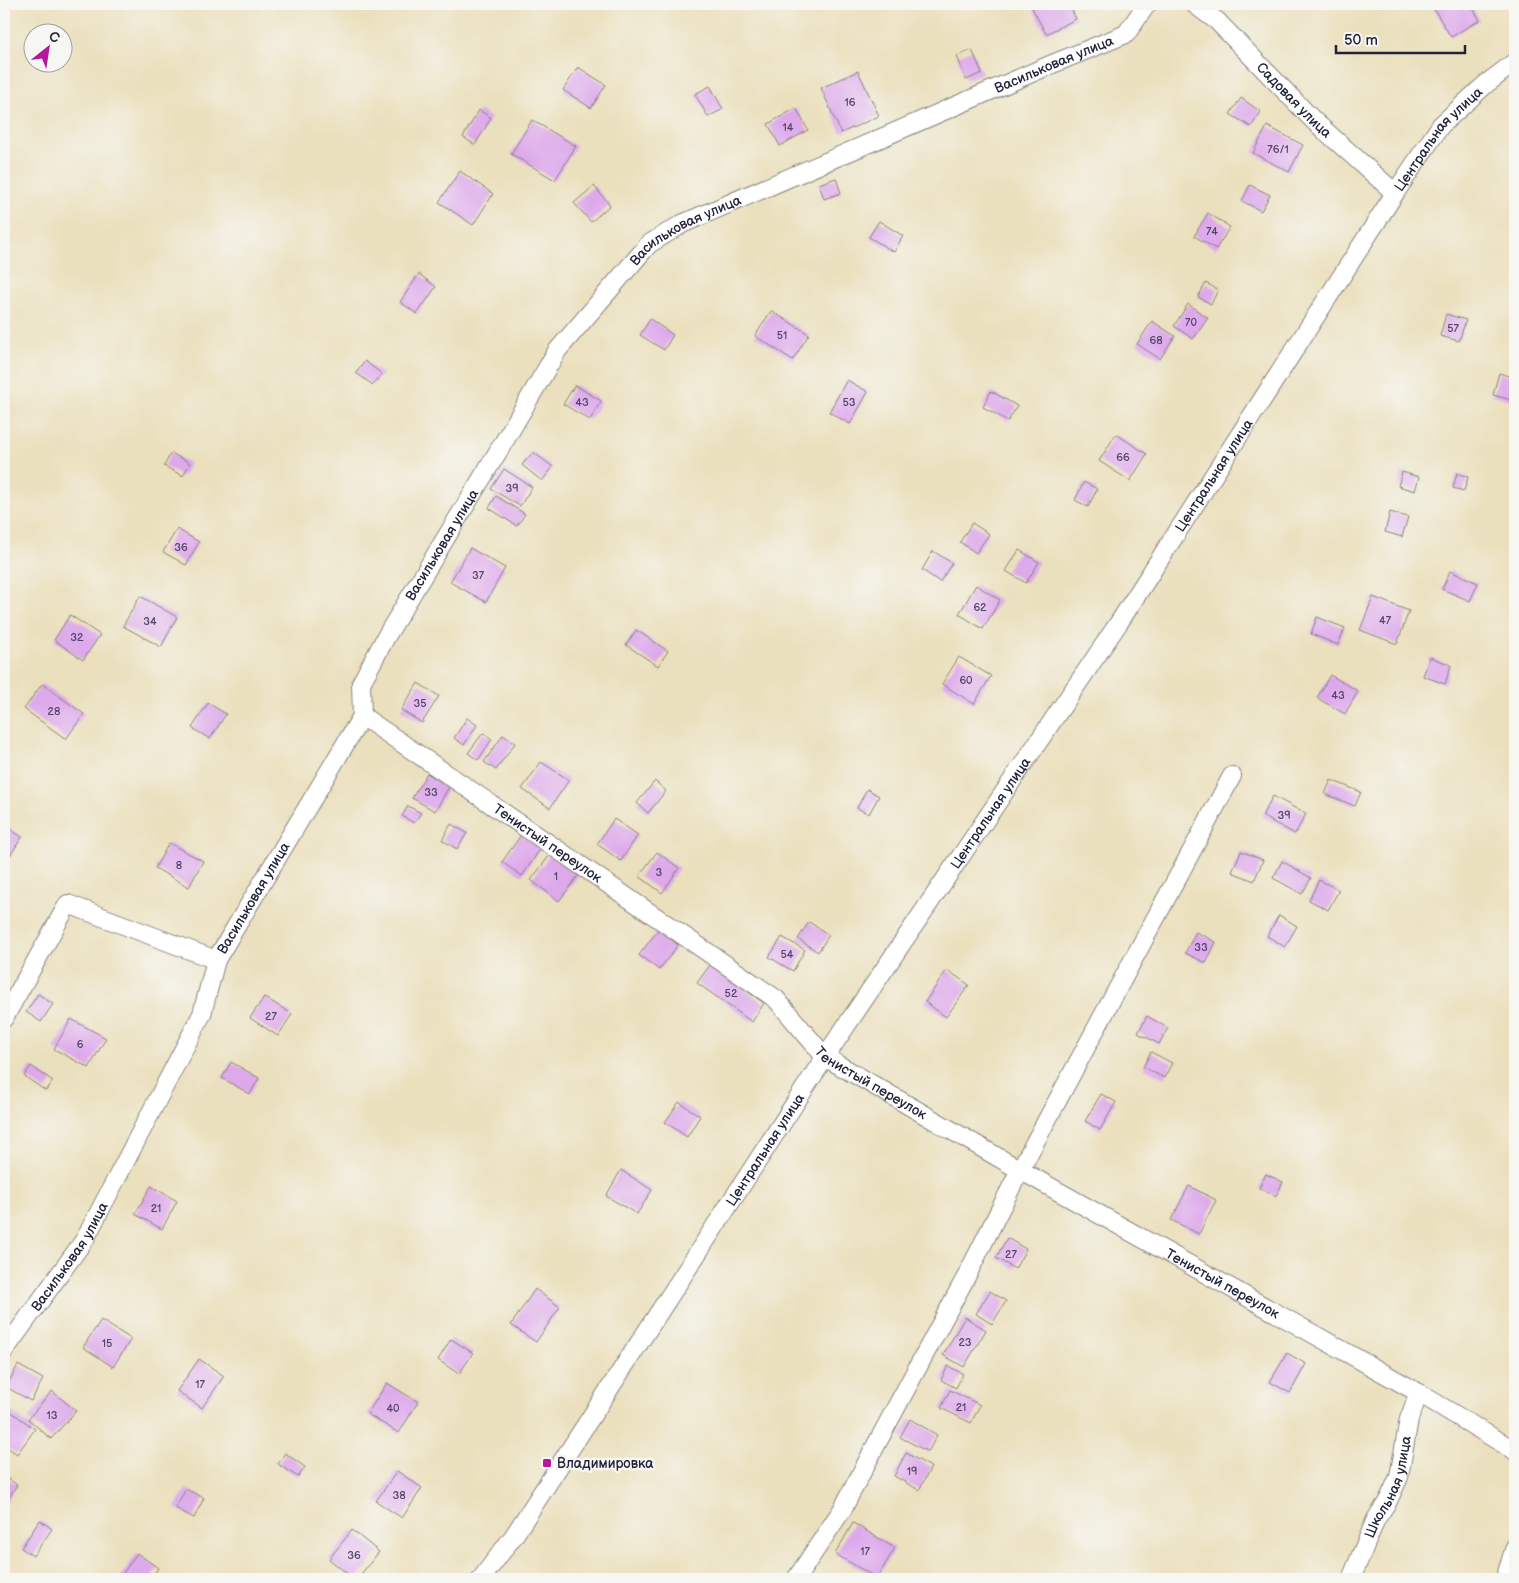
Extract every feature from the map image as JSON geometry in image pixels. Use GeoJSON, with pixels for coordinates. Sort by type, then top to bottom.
{"type":"FeatureCollection","features":[{"type":"Feature","properties":{"kind":"street","name":"Васильковая улица"},"geometry":{"type":"LineString","coordinates":[[4,1351],[85,1239],[202,1014],[216,960],[362,716],[360,683],[557,351],[648,244],[682,224],[1126,34],[1147,4]]}},
{"type":"Feature","properties":{"kind":"street","name":"Садовая улица"},"geometry":{"type":"LineString","coordinates":[[1194,4],[1217,21],[1314,121],[1395,193]]}},
{"type":"Feature","properties":{"kind":"street","name":"Центральная улица"},"geometry":{"type":"LineString","coordinates":[[481,1579],[513,1537],[825,1056],[1120,621],[1441,124],[1486,84],[1515,62]]}},
{"type":"Feature","properties":{"kind":"street","name":"Тенистый переулок"},"geometry":{"type":"LineString","coordinates":[[362,716],[776,999],[825,1056],[1020,1170],[1418,1393],[1515,1451]]}},
{"type":"Feature","properties":{"kind":"street"},"geometry":{"type":"LineString","coordinates":[[796,1579],[842,1510],[962,1286],[1020,1170],[1232,776]]}},
{"type":"Feature","properties":{"kind":"street"},"geometry":{"type":"LineString","coordinates":[[4,1018],[68,904],[216,960]]}},
{"type":"Feature","properties":{"kind":"street","name":"Школьная улица"},"geometry":{"type":"LineString","coordinates":[[1351,1579],[1376,1520],[1388,1501],[1399,1477],[1409,1419],[1418,1393]]}},
{"type":"Feature","properties":{"kind":"street"},"geometry":{"type":"LineString","coordinates":[[1505,1579],[1515,1547]]}},
{"type":"Feature","properties":{"kind":"building"},"geometry":{"type":"Polygon","coordinates":[[[1040,4],[1069,4],[1076,19],[1046,34],[1032,8],[1040,4]]]}},
{"type":"Feature","properties":{"kind":"building"},"geometry":{"type":"Polygon","coordinates":[[[1437,4],[1470,4],[1480,20],[1451,37],[1432,6],[1437,4]]]}},
{"type":"Feature","properties":{"kind":"building"},"geometry":{"type":"Polygon","coordinates":[[[972,50],[982,73],[966,80],[957,56],[972,50]]]}},
{"type":"Feature","properties":{"kind":"building"},"geometry":{"type":"Polygon","coordinates":[[[578,67],[606,85],[591,108],[563,90],[578,67]]]}},
{"type":"Feature","properties":{"kind":"building"},"geometry":{"type":"Polygon","coordinates":[[[858,71],[879,116],[841,133],[821,88],[858,71]]]}},
{"type":"Feature","properties":{"kind":"building"},"geometry":{"type":"Polygon","coordinates":[[[710,86],[723,109],[708,117],[695,94],[710,86]]]}},
{"type":"Feature","properties":{"kind":"building"},"geometry":{"type":"Polygon","coordinates":[[[1241,98],[1261,112],[1251,127],[1230,114],[1241,98]]]}},
{"type":"Feature","properties":{"kind":"building"},"geometry":{"type":"Polygon","coordinates":[[[796,108],[808,130],[780,146],[768,124],[796,108]]]}},
{"type":"Feature","properties":{"kind":"building"},"geometry":{"type":"Polygon","coordinates":[[[479,110],[491,118],[475,145],[463,137],[479,110]]]}},
{"type":"Feature","properties":{"kind":"building"},"geometry":{"type":"Polygon","coordinates":[[[532,120],[576,146],[555,180],[511,154],[532,120]]]}},
{"type":"Feature","properties":{"kind":"building"},"geometry":{"type":"Polygon","coordinates":[[[1267,126],[1303,145],[1289,172],[1253,153],[1267,126]]]}},
{"type":"Feature","properties":{"kind":"building"},"geometry":{"type":"Polygon","coordinates":[[[460,171],[493,194],[473,225],[439,202],[460,171]]]}},
{"type":"Feature","properties":{"kind":"building"},"geometry":{"type":"Polygon","coordinates":[[[836,178],[841,193],[824,199],[819,184],[836,178]]]}},
{"type":"Feature","properties":{"kind":"building"},"geometry":{"type":"Polygon","coordinates":[[[1250,185],[1270,195],[1261,211],[1242,201],[1250,185]]]}},
{"type":"Feature","properties":{"kind":"building"},"geometry":{"type":"Polygon","coordinates":[[[594,186],[610,205],[591,222],[574,203],[594,186]]]}},
{"type":"Feature","properties":{"kind":"building"},"geometry":{"type":"Polygon","coordinates":[[[1208,213],[1230,227],[1216,249],[1194,236],[1208,213]]]}},
{"type":"Feature","properties":{"kind":"building"},"geometry":{"type":"Polygon","coordinates":[[[879,221],[903,236],[894,252],[869,237],[879,221]]]}},
{"type":"Feature","properties":{"kind":"building"},"geometry":{"type":"Polygon","coordinates":[[[419,274],[436,287],[417,314],[400,302],[419,274]]]}},
{"type":"Feature","properties":{"kind":"building"},"geometry":{"type":"Polygon","coordinates":[[[1206,283],[1218,290],[1211,304],[1198,297],[1206,283]]]}},
{"type":"Feature","properties":{"kind":"building"},"geometry":{"type":"Polygon","coordinates":[[[1188,304],[1208,318],[1193,339],[1174,326],[1188,304]]]}},
{"type":"Feature","properties":{"kind":"building"},"geometry":{"type":"Polygon","coordinates":[[[771,311],[809,334],[793,360],[755,336],[771,311]]]}},
{"type":"Feature","properties":{"kind":"building"},"geometry":{"type":"Polygon","coordinates":[[[1446,314],[1466,320],[1459,341],[1440,336],[1446,314]]]}},
{"type":"Feature","properties":{"kind":"building"},"geometry":{"type":"Polygon","coordinates":[[[650,319],[673,335],[664,350],[640,335],[650,319]]]}},
{"type":"Feature","properties":{"kind":"building"},"geometry":{"type":"Polygon","coordinates":[[[1152,321],[1175,336],[1160,359],[1137,344],[1152,321]]]}},
{"type":"Feature","properties":{"kind":"building"},"geometry":{"type":"Polygon","coordinates":[[[365,361],[382,374],[373,385],[356,373],[365,361]]]}},
{"type":"Feature","properties":{"kind":"building"},"geometry":{"type":"Polygon","coordinates":[[[1499,373],[1515,378],[1515,401],[1493,395],[1499,373]]]}},
{"type":"Feature","properties":{"kind":"building"},"geometry":{"type":"Polygon","coordinates":[[[847,380],[868,392],[850,424],[829,412],[847,380]]]}},
{"type":"Feature","properties":{"kind":"building"},"geometry":{"type":"Polygon","coordinates":[[[575,385],[601,401],[590,420],[563,404],[575,385]]]}},
{"type":"Feature","properties":{"kind":"building"},"geometry":{"type":"Polygon","coordinates":[[[991,391],[1017,406],[1008,421],[983,407],[991,391]]]}},
{"type":"Feature","properties":{"kind":"building"},"geometry":{"type":"Polygon","coordinates":[[[1116,434],[1147,454],[1130,481],[1099,461],[1116,434]]]}},
{"type":"Feature","properties":{"kind":"building"},"geometry":{"type":"Polygon","coordinates":[[[533,452],[553,467],[542,481],[522,465],[533,452]]]}},
{"type":"Feature","properties":{"kind":"building"},"geometry":{"type":"Polygon","coordinates":[[[171,453],[190,463],[183,476],[164,466],[171,453]]]}},
{"type":"Feature","properties":{"kind":"building"},"geometry":{"type":"Polygon","coordinates":[[[504,469],[532,487],[520,506],[491,489],[504,469]]]}},
{"type":"Feature","properties":{"kind":"building"},"geometry":{"type":"Polygon","coordinates":[[[1402,472],[1419,477],[1415,491],[1398,486],[1402,472]]]}},
{"type":"Feature","properties":{"kind":"building"},"geometry":{"type":"Polygon","coordinates":[[[1457,473],[1468,477],[1464,491],[1453,488],[1457,473]]]}},
{"type":"Feature","properties":{"kind":"building"},"geometry":{"type":"Polygon","coordinates":[[[1084,482],[1097,489],[1088,507],[1075,500],[1084,482]]]}},
{"type":"Feature","properties":{"kind":"building"},"geometry":{"type":"Polygon","coordinates":[[[496,496],[525,514],[517,526],[489,508],[496,496]]]}},
{"type":"Feature","properties":{"kind":"building"},"geometry":{"type":"Polygon","coordinates":[[[1390,512],[1408,517],[1402,537],[1385,532],[1390,512]]]}},
{"type":"Feature","properties":{"kind":"building"},"geometry":{"type":"Polygon","coordinates":[[[972,523],[989,534],[976,553],[960,542],[972,523]]]}},
{"type":"Feature","properties":{"kind":"building"},"geometry":{"type":"Polygon","coordinates":[[[177,529],[199,542],[186,565],[163,552],[177,529]]]}},
{"type":"Feature","properties":{"kind":"building"},"geometry":{"type":"Polygon","coordinates":[[[470,548],[505,568],[486,602],[450,582],[470,548]]]}},
{"type":"Feature","properties":{"kind":"building"},"geometry":{"type":"Polygon","coordinates":[[[1019,550],[1039,562],[1026,583],[1006,571],[1019,550]]]}},
{"type":"Feature","properties":{"kind":"building"},"geometry":{"type":"Polygon","coordinates":[[[933,551],[952,563],[940,582],[922,570],[933,551]]]}},
{"type":"Feature","properties":{"kind":"building"},"geometry":{"type":"Polygon","coordinates":[[[1450,571],[1478,583],[1470,601],[1442,589],[1450,571]]]}},
{"type":"Feature","properties":{"kind":"building"},"geometry":{"type":"Polygon","coordinates":[[[976,585],[1000,600],[983,629],[959,614],[976,585]]]}},
{"type":"Feature","properties":{"kind":"building"},"geometry":{"type":"Polygon","coordinates":[[[140,596],[177,617],[161,647],[123,626],[140,596]]]}},
{"type":"Feature","properties":{"kind":"building"},"geometry":{"type":"Polygon","coordinates":[[[1373,597],[1409,611],[1397,644],[1360,630],[1373,597]]]}},
{"type":"Feature","properties":{"kind":"building"},"geometry":{"type":"Polygon","coordinates":[[[70,615],[100,635],[83,660],[54,640],[70,615]]]}},
{"type":"Feature","properties":{"kind":"building"},"geometry":{"type":"Polygon","coordinates":[[[1317,617],[1345,628],[1338,645],[1311,634],[1317,617]]]}},
{"type":"Feature","properties":{"kind":"building"},"geometry":{"type":"Polygon","coordinates":[[[636,630],[668,651],[658,666],[626,645],[636,630]]]}},
{"type":"Feature","properties":{"kind":"building"},"geometry":{"type":"Polygon","coordinates":[[[959,657],[991,676],[974,704],[942,684],[959,657]]]}},
{"type":"Feature","properties":{"kind":"building"},"geometry":{"type":"Polygon","coordinates":[[[1430,657],[1451,665],[1445,684],[1423,676],[1430,657]]]}},
{"type":"Feature","properties":{"kind":"building"},"geometry":{"type":"Polygon","coordinates":[[[1330,675],[1358,691],[1345,714],[1317,698],[1330,675]]]}},
{"type":"Feature","properties":{"kind":"building"},"geometry":{"type":"Polygon","coordinates":[[[418,683],[439,696],[422,723],[401,710],[418,683]]]}},
{"type":"Feature","properties":{"kind":"building"},"geometry":{"type":"Polygon","coordinates":[[[42,684],[84,714],[66,739],[24,709],[42,684]]]}},
{"type":"Feature","properties":{"kind":"building"},"geometry":{"type":"Polygon","coordinates":[[[208,703],[226,714],[210,739],[192,728],[208,703]]]}},
{"type":"Feature","properties":{"kind":"building"},"geometry":{"type":"Polygon","coordinates":[[[467,718],[477,725],[464,745],[454,738],[467,718]]]}},
{"type":"Feature","properties":{"kind":"building"},"geometry":{"type":"Polygon","coordinates":[[[483,733],[492,739],[478,760],[468,753],[483,733]]]}},
{"type":"Feature","properties":{"kind":"building"},"geometry":{"type":"Polygon","coordinates":[[[503,735],[515,743],[496,770],[484,762],[503,735]]]}},
{"type":"Feature","properties":{"kind":"building"},"geometry":{"type":"Polygon","coordinates":[[[541,762],[569,780],[550,808],[522,789],[541,762]]]}},
{"type":"Feature","properties":{"kind":"building"},"geometry":{"type":"Polygon","coordinates":[[[427,773],[449,787],[435,811],[412,798],[427,773]]]}},
{"type":"Feature","properties":{"kind":"building"},"geometry":{"type":"Polygon","coordinates":[[[1331,780],[1361,792],[1355,806],[1325,794],[1331,780]]]}},
{"type":"Feature","properties":{"kind":"building"},"geometry":{"type":"Polygon","coordinates":[[[655,781],[666,791],[648,813],[637,803],[655,781]]]}},
{"type":"Feature","properties":{"kind":"building"},"geometry":{"type":"Polygon","coordinates":[[[867,789],[879,796],[869,814],[857,808],[867,789]]]}},
{"type":"Feature","properties":{"kind":"building"},"geometry":{"type":"Polygon","coordinates":[[[1273,796],[1306,814],[1295,834],[1262,816],[1273,796]]]}},
{"type":"Feature","properties":{"kind":"building"},"geometry":{"type":"Polygon","coordinates":[[[408,806],[421,813],[414,823],[402,816],[408,806]]]}},
{"type":"Feature","properties":{"kind":"building"},"geometry":{"type":"Polygon","coordinates":[[[614,819],[638,835],[621,861],[597,844],[614,819]]]}},
{"type":"Feature","properties":{"kind":"building"},"geometry":{"type":"Polygon","coordinates":[[[451,824],[467,833],[457,849],[442,840],[451,824]]]}},
{"type":"Feature","properties":{"kind":"building"},"geometry":{"type":"Polygon","coordinates":[[[4,825],[22,837],[4,865],[4,825]]]}},
{"type":"Feature","properties":{"kind":"building"},"geometry":{"type":"Polygon","coordinates":[[[521,835],[541,848],[522,876],[502,862],[521,835]]]}},
{"type":"Feature","properties":{"kind":"building"},"geometry":{"type":"Polygon","coordinates":[[[169,843],[203,861],[189,887],[155,868],[169,843]]]}},
{"type":"Feature","properties":{"kind":"building"},"geometry":{"type":"Polygon","coordinates":[[[553,851],[581,872],[559,901],[531,880],[553,851]]]}},
{"type":"Feature","properties":{"kind":"building"},"geometry":{"type":"Polygon","coordinates":[[[1241,851],[1263,860],[1254,881],[1232,872],[1241,851]]]}},
{"type":"Feature","properties":{"kind":"building"},"geometry":{"type":"Polygon","coordinates":[[[657,852],[679,868],[662,893],[639,876],[657,852]]]}},
{"type":"Feature","properties":{"kind":"building"},"geometry":{"type":"Polygon","coordinates":[[[1282,861],[1311,878],[1302,894],[1273,878],[1282,861]]]}},
{"type":"Feature","properties":{"kind":"building"},"geometry":{"type":"Polygon","coordinates":[[[1319,880],[1339,890],[1328,910],[1309,900],[1319,880]]]}},
{"type":"Feature","properties":{"kind":"building"},"geometry":{"type":"Polygon","coordinates":[[[1279,915],[1297,926],[1285,947],[1267,936],[1279,915]]]}},
{"type":"Feature","properties":{"kind":"building"},"geometry":{"type":"Polygon","coordinates":[[[809,922],[829,935],[818,952],[798,939],[809,922]]]}},
{"type":"Feature","properties":{"kind":"building"},"geometry":{"type":"Polygon","coordinates":[[[659,929],[678,945],[659,970],[639,955],[659,929]]]}},
{"type":"Feature","properties":{"kind":"building"},"geometry":{"type":"Polygon","coordinates":[[[1196,932],[1216,942],[1206,963],[1185,953],[1196,932]]]}},
{"type":"Feature","properties":{"kind":"building"},"geometry":{"type":"Polygon","coordinates":[[[782,937],[805,950],[793,971],[769,957],[782,937]]]}},
{"type":"Feature","properties":{"kind":"building"},"geometry":{"type":"Polygon","coordinates":[[[710,965],[764,1003],[752,1022],[697,983],[710,965]]]}},
{"type":"Feature","properties":{"kind":"building"},"geometry":{"type":"Polygon","coordinates":[[[947,970],[969,985],[946,1017],[925,1002],[947,970]]]}},
{"type":"Feature","properties":{"kind":"building"},"geometry":{"type":"Polygon","coordinates":[[[38,994],[53,1004],[41,1022],[26,1012],[38,994]]]}},
{"type":"Feature","properties":{"kind":"building"},"geometry":{"type":"Polygon","coordinates":[[[264,997],[292,1014],[278,1036],[250,1018],[264,997]]]}},
{"type":"Feature","properties":{"kind":"building"},"geometry":{"type":"Polygon","coordinates":[[[1147,1016],[1168,1028],[1159,1044],[1138,1033],[1147,1016]]]}},
{"type":"Feature","properties":{"kind":"building"},"geometry":{"type":"Polygon","coordinates":[[[71,1019],[106,1038],[89,1068],[54,1049],[71,1019]]]}},
{"type":"Feature","properties":{"kind":"building"},"geometry":{"type":"Polygon","coordinates":[[[1151,1052],[1172,1063],[1164,1078],[1143,1067],[1151,1052]]]}},
{"type":"Feature","properties":{"kind":"building"},"geometry":{"type":"Polygon","coordinates":[[[231,1062],[259,1078],[250,1094],[222,1078],[231,1062]]]}},
{"type":"Feature","properties":{"kind":"building"},"geometry":{"type":"Polygon","coordinates":[[[31,1066],[53,1081],[46,1091],[24,1076],[31,1066]]]}},
{"type":"Feature","properties":{"kind":"building"},"geometry":{"type":"Polygon","coordinates":[[[1101,1094],[1116,1102],[1100,1130],[1085,1121],[1101,1094]]]}},
{"type":"Feature","properties":{"kind":"building"},"geometry":{"type":"Polygon","coordinates":[[[679,1102],[700,1116],[687,1137],[665,1122],[679,1102]]]}},
{"type":"Feature","properties":{"kind":"building"},"geometry":{"type":"Polygon","coordinates":[[[621,1170],[652,1190],[637,1214],[606,1196],[621,1170]]]}},
{"type":"Feature","properties":{"kind":"building"},"geometry":{"type":"Polygon","coordinates":[[[1266,1174],[1283,1182],[1276,1196],[1259,1188],[1266,1174]]]}},
{"type":"Feature","properties":{"kind":"building"},"geometry":{"type":"Polygon","coordinates":[[[151,1186],[177,1201],[162,1229],[135,1214],[151,1186]]]}},
{"type":"Feature","properties":{"kind":"building"},"geometry":{"type":"Polygon","coordinates":[[[1189,1186],[1216,1200],[1199,1234],[1171,1220],[1189,1186]]]}},
{"type":"Feature","properties":{"kind":"building"},"geometry":{"type":"Polygon","coordinates":[[[1007,1238],[1026,1249],[1015,1269],[996,1258],[1007,1238]]]}},
{"type":"Feature","properties":{"kind":"building"},"geometry":{"type":"Polygon","coordinates":[[[535,1289],[560,1307],[536,1342],[511,1325],[535,1289]]]}},
{"type":"Feature","properties":{"kind":"building"},"geometry":{"type":"Polygon","coordinates":[[[990,1291],[1006,1301],[992,1324],[976,1314],[990,1291]]]}},
{"type":"Feature","properties":{"kind":"building"},"geometry":{"type":"Polygon","coordinates":[[[965,1317],[986,1330],[964,1367],[943,1355],[965,1317]]]}},
{"type":"Feature","properties":{"kind":"building"},"geometry":{"type":"Polygon","coordinates":[[[101,1320],[131,1339],[113,1367],[83,1347],[101,1320]]]}},
{"type":"Feature","properties":{"kind":"building"},"geometry":{"type":"Polygon","coordinates":[[[451,1339],[473,1353],[459,1374],[438,1360],[451,1339]]]}},
{"type":"Feature","properties":{"kind":"building"},"geometry":{"type":"Polygon","coordinates":[[[1287,1353],[1306,1364],[1290,1393],[1270,1382],[1287,1353]]]}},
{"type":"Feature","properties":{"kind":"building"},"geometry":{"type":"Polygon","coordinates":[[[199,1359],[224,1376],[202,1408],[177,1391],[199,1359]]]}},
{"type":"Feature","properties":{"kind":"building"},"geometry":{"type":"Polygon","coordinates":[[[18,1365],[43,1379],[31,1401],[6,1387],[18,1365]]]}},
{"type":"Feature","properties":{"kind":"building"},"geometry":{"type":"Polygon","coordinates":[[[948,1366],[963,1374],[956,1388],[941,1380],[948,1366]]]}},
{"type":"Feature","properties":{"kind":"building"},"geometry":{"type":"Polygon","coordinates":[[[387,1383],[418,1402],[399,1433],[367,1414],[387,1383]]]}},
{"type":"Feature","properties":{"kind":"building"},"geometry":{"type":"Polygon","coordinates":[[[950,1390],[980,1405],[971,1423],[941,1408],[950,1390]]]}},
{"type":"Feature","properties":{"kind":"building"},"geometry":{"type":"Polygon","coordinates":[[[52,1391],[76,1411],[51,1439],[28,1419],[52,1391]]]}},
{"type":"Feature","properties":{"kind":"building"},"geometry":{"type":"Polygon","coordinates":[[[10,1411],[35,1429],[17,1454],[4,1445],[4,1420],[10,1411]]]}},
{"type":"Feature","properties":{"kind":"building"},"geometry":{"type":"Polygon","coordinates":[[[910,1419],[937,1435],[928,1452],[900,1437],[910,1419]]]}},
{"type":"Feature","properties":{"kind":"building"},"geometry":{"type":"Polygon","coordinates":[[[285,1453],[305,1467],[298,1477],[278,1464],[285,1453]]]}},
{"type":"Feature","properties":{"kind":"building"},"geometry":{"type":"Polygon","coordinates":[[[906,1453],[931,1467],[919,1490],[894,1476],[906,1453]]]}},
{"type":"Feature","properties":{"kind":"building"},"geometry":{"type":"Polygon","coordinates":[[[397,1471],[422,1488],[402,1518],[376,1501],[397,1471]]]}},
{"type":"Feature","properties":{"kind":"building"},"geometry":{"type":"Polygon","coordinates":[[[4,1476],[17,1485],[4,1505],[4,1476]]]}},
{"type":"Feature","properties":{"kind":"building"},"geometry":{"type":"Polygon","coordinates":[[[186,1489],[204,1498],[194,1518],[175,1508],[186,1489]]]}},
{"type":"Feature","properties":{"kind":"building"},"geometry":{"type":"Polygon","coordinates":[[[40,1520],[52,1529],[33,1556],[21,1548],[40,1520]]]}},
{"type":"Feature","properties":{"kind":"building"},"geometry":{"type":"Polygon","coordinates":[[[853,1523],[895,1548],[877,1578],[835,1554],[853,1523]]]}},
{"type":"Feature","properties":{"kind":"building"},"geometry":{"type":"Polygon","coordinates":[[[352,1530],[379,1552],[357,1579],[354,1579],[329,1559],[352,1530]]]}},
{"type":"Feature","properties":{"kind":"building"},"geometry":{"type":"Polygon","coordinates":[[[137,1553],[158,1568],[151,1579],[119,1579],[137,1553]]]}},
{"type":"Feature","properties":{"kind":"place","name":"Владимировка"},"geometry":{"type":"Point","coordinates":[547,1463]}}]}
